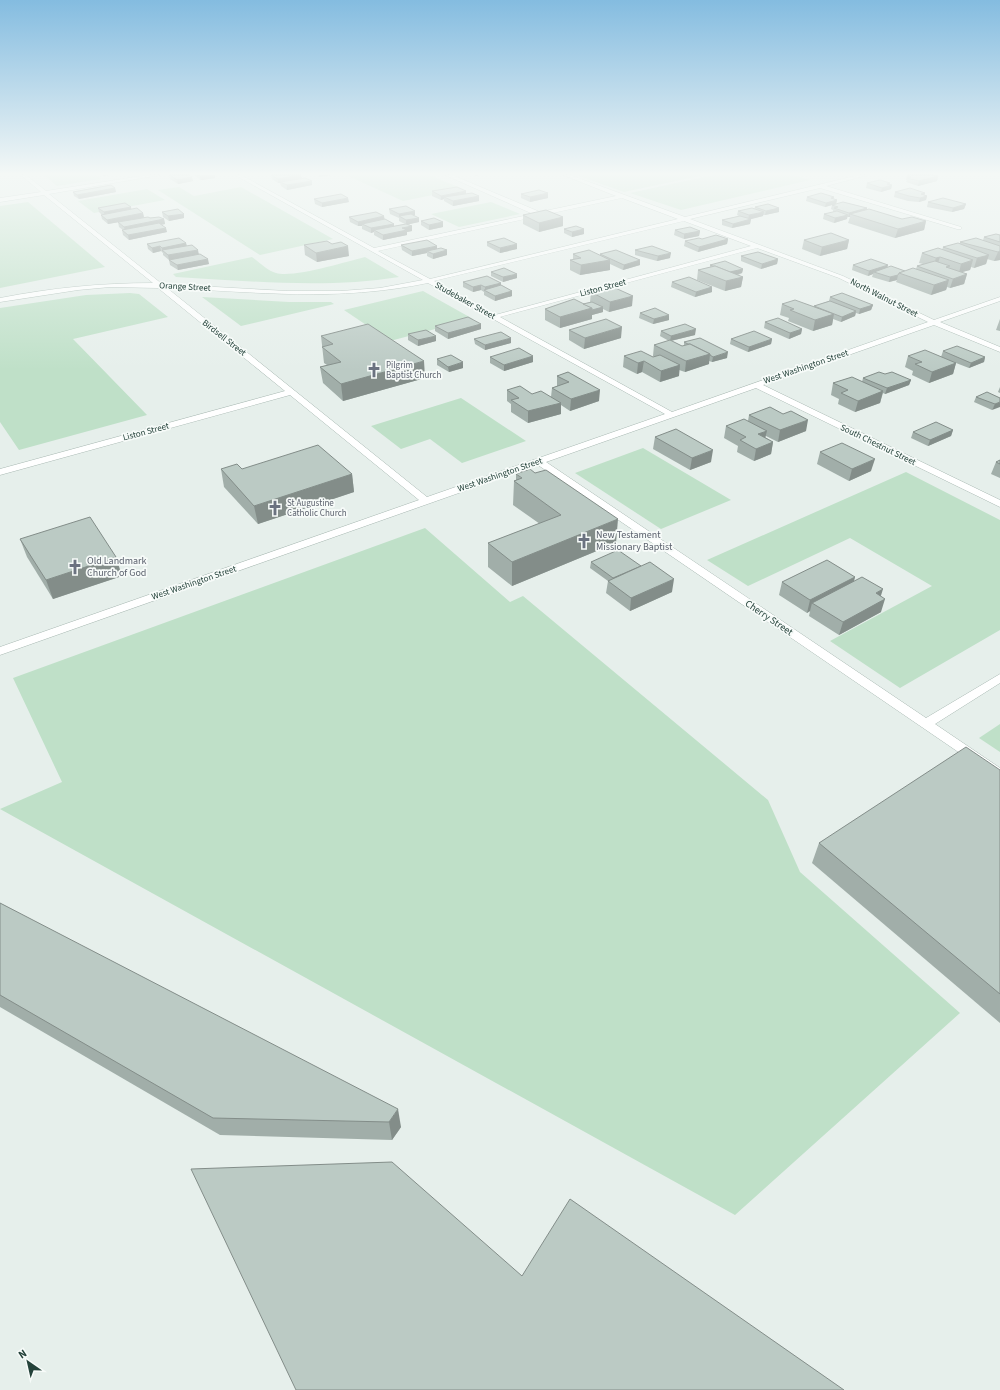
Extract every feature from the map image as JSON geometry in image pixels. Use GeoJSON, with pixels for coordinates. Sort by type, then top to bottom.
{"type":"FeatureCollection","features":[{"type":"Feature","properties":{"kind":"street","name":"Birdsell Street"},"geometry":{"type":"LineString","coordinates":[[101,240],[426,501]]}},
{"type":"Feature","properties":{"kind":"street","name":"Studebaker Street"},"geometry":{"type":"LineString","coordinates":[[355,240],[672,415]]}},
{"type":"Feature","properties":{"kind":"street"},"geometry":{"type":"LineString","coordinates":[[373,250],[420,240]]}},
{"type":"Feature","properties":{"kind":"street","name":"Orange Street"},"geometry":{"type":"LineString","coordinates":[[0,300],[76,288],[125,285],[306,293],[370,290],[429,281],[598,240]]}},
{"type":"Feature","properties":{"kind":"street","name":"North Walnut Street"},"geometry":{"type":"LineString","coordinates":[[741,240],[841,277],[933,322],[1000,350]]}},
{"type":"Feature","properties":{"kind":"street","name":"Liston Street"},"geometry":{"type":"LineString","coordinates":[[494,317],[758,246]]}},
{"type":"Feature","properties":{"kind":"street","name":"West Washington Street"},"geometry":{"type":"LineString","coordinates":[[0,651],[1000,299]]}},
{"type":"Feature","properties":{"kind":"street","name":"South Chestnut Street"},"geometry":{"type":"LineString","coordinates":[[757,385],[1000,504]]}},
{"type":"Feature","properties":{"kind":"street","name":"Liston Street"},"geometry":{"type":"LineString","coordinates":[[0,472],[291,392]]}},
{"type":"Feature","properties":{"kind":"street","name":"Cherry Street"},"geometry":{"type":"LineString","coordinates":[[539,461],[681,560],[1000,774]]}},
{"type":"Feature","properties":{"kind":"street"},"geometry":{"type":"LineString","coordinates":[[926,724],[1000,678]]}},
{"type":"Feature","properties":{"kind":"green space"},"geometry":{"type":"Polygon","coordinates":[[[0,240],[73,240],[105,267],[0,288],[0,240]]]}},
{"type":"Feature","properties":{"kind":"green space"},"geometry":{"type":"Polygon","coordinates":[[[236,240],[329,240],[260,255],[236,240]]]}},
{"type":"Feature","properties":{"kind":"green space"},"geometry":{"type":"Polygon","coordinates":[[[252,257],[270,270],[276,273],[284,274],[320,269],[365,257],[399,277],[343,283],[288,283],[176,277],[173,274],[252,257]]]}},
{"type":"Feature","properties":{"kind":"green space"},"geometry":{"type":"Polygon","coordinates":[[[423,291],[473,319],[390,341],[344,310],[423,291]]]}},
{"type":"Feature","properties":{"kind":"green space"},"geometry":{"type":"Polygon","coordinates":[[[139,294],[168,317],[73,339],[147,415],[19,450],[0,422],[0,308],[86,295],[139,294]]]}},
{"type":"Feature","properties":{"kind":"green space"},"geometry":{"type":"Polygon","coordinates":[[[202,297],[289,302],[331,302],[334,304],[241,326],[202,297]]]}},
{"type":"Feature","properties":{"kind":"green space"},"geometry":{"type":"Polygon","coordinates":[[[461,398],[526,441],[462,463],[430,439],[401,449],[371,426],[461,398]]]}},
{"type":"Feature","properties":{"kind":"green space"},"geometry":{"type":"Polygon","coordinates":[[[643,448],[731,500],[661,529],[575,473],[643,448]]]}},
{"type":"Feature","properties":{"kind":"green space"},"geometry":{"type":"Polygon","coordinates":[[[906,472],[1000,520],[1000,630],[900,688],[830,641],[932,586],[850,538],[748,586],[707,560],[906,472]]]}},
{"type":"Feature","properties":{"kind":"green space"},"geometry":{"type":"Polygon","coordinates":[[[425,528],[510,602],[523,596],[768,800],[800,872],[960,1013],[735,1215],[0,809],[62,782],[13,678],[425,528]]]}},
{"type":"Feature","properties":{"kind":"green space"},"geometry":{"type":"Polygon","coordinates":[[[1000,724],[1000,752],[979,738],[1000,724]]]}},
{"type":"Feature","properties":{"kind":"building"},"geometry":{"type":"Polygon","coordinates":[[[169,240],[182,240],[186,243],[162,248],[160,246],[152,248],[147,244],[169,240]]]}},
{"type":"Feature","properties":{"kind":"building"},"geometry":{"type":"Polygon","coordinates":[[[427,240],[437,246],[412,251],[401,245],[427,240]]]}},
{"type":"Feature","properties":{"kind":"building"},"geometry":{"type":"Polygon","coordinates":[[[496,240],[508,240],[517,244],[500,248],[487,242],[496,240]]]}},
{"type":"Feature","properties":{"kind":"building"},"geometry":{"type":"Polygon","coordinates":[[[690,240],[725,240],[699,247],[685,241],[690,240]]]}},
{"type":"Feature","properties":{"kind":"building"},"geometry":{"type":"Polygon","coordinates":[[[804,240],[849,240],[849,240],[822,247],[804,240]]]}},
{"type":"Feature","properties":{"kind":"building"},"geometry":{"type":"Polygon","coordinates":[[[969,240],[982,240],[1000,246],[1000,251],[998,252],[960,242],[969,240]]]}},
{"type":"Feature","properties":{"kind":"building"},"geometry":{"type":"Polygon","coordinates":[[[327,241],[332,244],[341,242],[348,246],[316,253],[304,245],[327,241]]]}},
{"type":"Feature","properties":{"kind":"building"},"geometry":{"type":"Polygon","coordinates":[[[958,243],[989,255],[977,258],[943,247],[958,243]]]}},
{"type":"Feature","properties":{"kind":"building"},"geometry":{"type":"Polygon","coordinates":[[[192,245],[198,250],[168,255],[162,250],[192,245]]]}},
{"type":"Feature","properties":{"kind":"building"},"geometry":{"type":"Polygon","coordinates":[[[652,246],[671,253],[658,256],[635,250],[652,246]]]}},
{"type":"Feature","properties":{"kind":"building"},"geometry":{"type":"Polygon","coordinates":[[[441,248],[447,250],[433,254],[427,251],[441,248]]]}},
{"type":"Feature","properties":{"kind":"building"},"geometry":{"type":"Polygon","coordinates":[[[938,248],[973,260],[961,264],[922,253],[938,248]]]}},
{"type":"Feature","properties":{"kind":"building"},"geometry":{"type":"Polygon","coordinates":[[[589,250],[610,260],[581,265],[570,260],[581,258],[573,254],[589,250]]]}},
{"type":"Feature","properties":{"kind":"building"},"geometry":{"type":"Polygon","coordinates":[[[616,250],[640,260],[624,265],[600,254],[616,250]]]}},
{"type":"Feature","properties":{"kind":"building"},"geometry":{"type":"Polygon","coordinates":[[[758,252],[778,259],[762,264],[741,256],[758,252]]]}},
{"type":"Feature","properties":{"kind":"building"},"geometry":{"type":"Polygon","coordinates":[[[200,254],[208,259],[177,265],[169,260],[200,254]]]}},
{"type":"Feature","properties":{"kind":"building"},"geometry":{"type":"Polygon","coordinates":[[[871,259],[888,265],[869,271],[853,265],[871,259]]]}},
{"type":"Feature","properties":{"kind":"building"},"geometry":{"type":"Polygon","coordinates":[[[725,261],[743,269],[730,272],[710,265],[725,261]]]}},
{"type":"Feature","properties":{"kind":"building"},"geometry":{"type":"Polygon","coordinates":[[[935,261],[950,266],[946,267],[967,274],[953,279],[917,266],[935,261]]]}},
{"type":"Feature","properties":{"kind":"building"},"geometry":{"type":"Polygon","coordinates":[[[715,266],[743,277],[726,281],[698,270],[715,266]]]}},
{"type":"Feature","properties":{"kind":"building"},"geometry":{"type":"Polygon","coordinates":[[[891,266],[905,271],[890,277],[874,272],[891,266]]]}},
{"type":"Feature","properties":{"kind":"building"},"geometry":{"type":"Polygon","coordinates":[[[504,268],[517,274],[503,277],[491,272],[504,268]]]}},
{"type":"Feature","properties":{"kind":"building"},"geometry":{"type":"Polygon","coordinates":[[[913,268],[949,280],[934,285],[899,273],[913,268]]]}},
{"type":"Feature","properties":{"kind":"building"},"geometry":{"type":"Polygon","coordinates":[[[487,276],[501,283],[485,287],[481,285],[473,287],[463,282],[487,276]]]}},
{"type":"Feature","properties":{"kind":"building"},"geometry":{"type":"Polygon","coordinates":[[[689,277],[712,287],[696,292],[672,282],[689,277]]]}},
{"type":"Feature","properties":{"kind":"building"},"geometry":{"type":"Polygon","coordinates":[[[501,285],[512,291],[495,296],[484,290],[501,285]]]}},
{"type":"Feature","properties":{"kind":"building"},"geometry":{"type":"Polygon","coordinates":[[[613,287],[633,296],[610,302],[591,292],[613,287]]]}},
{"type":"Feature","properties":{"kind":"building"},"geometry":{"type":"Polygon","coordinates":[[[842,293],[873,305],[860,309],[830,297],[842,293]]]}},
{"type":"Feature","properties":{"kind":"building"},"geometry":{"type":"Polygon","coordinates":[[[574,299],[592,308],[560,317],[545,309],[574,299]]]}},
{"type":"Feature","properties":{"kind":"building"},"geometry":{"type":"Polygon","coordinates":[[[795,300],[834,314],[815,320],[790,310],[794,309],[782,304],[795,300]]]}},
{"type":"Feature","properties":{"kind":"building"},"geometry":{"type":"Polygon","coordinates":[[[830,301],[856,311],[842,317],[814,306],[830,301]]]}},
{"type":"Feature","properties":{"kind":"building"},"geometry":{"type":"Polygon","coordinates":[[[592,302],[603,307],[592,310],[592,308],[583,304],[592,302]]]}},
{"type":"Feature","properties":{"kind":"building"},"geometry":{"type":"Polygon","coordinates":[[[655,308],[669,315],[654,319],[640,313],[655,308]]]}},
{"type":"Feature","properties":{"kind":"building"},"geometry":{"type":"Polygon","coordinates":[[[468,317],[481,324],[448,333],[435,326],[468,317]]]}},
{"type":"Feature","properties":{"kind":"building"},"geometry":{"type":"Polygon","coordinates":[[[778,318],[802,329],[790,333],[765,322],[778,318]]]}},
{"type":"Feature","properties":{"kind":"building"},"geometry":{"type":"Polygon","coordinates":[[[606,319],[622,327],[585,338],[569,330],[606,319]]]}},
{"type":"Feature","properties":{"kind":"building"},"geometry":{"type":"Polygon","coordinates":[[[368,324],[424,361],[341,384],[320,367],[341,362],[322,347],[333,344],[321,336],[368,324]]]}},
{"type":"Feature","properties":{"kind":"building"},"geometry":{"type":"Polygon","coordinates":[[[685,324],[696,329],[671,336],[661,331],[685,324]]]}},
{"type":"Feature","properties":{"kind":"building"},"geometry":{"type":"Polygon","coordinates":[[[426,330],[436,336],[418,340],[408,334],[426,330]]]}},
{"type":"Feature","properties":{"kind":"building"},"geometry":{"type":"Polygon","coordinates":[[[754,331],[772,339],[749,347],[731,339],[754,331]]]}},
{"type":"Feature","properties":{"kind":"building"},"geometry":{"type":"Polygon","coordinates":[[[501,332],[511,338],[485,345],[474,339],[501,332]]]}},
{"type":"Feature","properties":{"kind":"building"},"geometry":{"type":"Polygon","coordinates":[[[700,338],[728,352],[713,357],[710,354],[684,342],[700,338]]]}},
{"type":"Feature","properties":{"kind":"building"},"geometry":{"type":"Polygon","coordinates":[[[670,340],[682,346],[690,344],[710,354],[686,361],[654,345],[670,340]]]}},
{"type":"Feature","properties":{"kind":"building"},"geometry":{"type":"Polygon","coordinates":[[[957,346],[985,357],[971,363],[943,351],[957,346]]]}},
{"type":"Feature","properties":{"kind":"building"},"geometry":{"type":"Polygon","coordinates":[[[519,348],[533,356],[504,365],[490,357],[519,348]]]}},
{"type":"Feature","properties":{"kind":"building"},"geometry":{"type":"Polygon","coordinates":[[[925,350],[956,363],[932,372],[915,364],[922,362],[908,356],[925,350]]]}},
{"type":"Feature","properties":{"kind":"building"},"geometry":{"type":"Polygon","coordinates":[[[641,351],[653,357],[660,355],[680,365],[661,371],[644,361],[638,363],[624,356],[641,351]]]}},
{"type":"Feature","properties":{"kind":"building"},"geometry":{"type":"Polygon","coordinates":[[[451,355],[463,362],[448,367],[437,359],[451,355]]]}},
{"type":"Feature","properties":{"kind":"building"},"geometry":{"type":"Polygon","coordinates":[[[568,372],[600,390],[571,399],[552,388],[569,382],[557,376],[568,372]]]}},
{"type":"Feature","properties":{"kind":"building"},"geometry":{"type":"Polygon","coordinates":[[[879,372],[885,374],[892,372],[911,380],[887,388],[863,378],[879,372]]]}},
{"type":"Feature","properties":{"kind":"building"},"geometry":{"type":"Polygon","coordinates":[[[852,377],[883,391],[858,401],[841,393],[848,390],[833,383],[852,377]]]}},
{"type":"Feature","properties":{"kind":"building"},"geometry":{"type":"Polygon","coordinates":[[[520,386],[532,394],[541,391],[561,403],[528,411],[511,400],[519,398],[507,390],[520,386]]]}},
{"type":"Feature","properties":{"kind":"building"},"geometry":{"type":"Polygon","coordinates":[[[987,392],[1000,398],[1000,402],[995,404],[976,397],[987,392]]]}},
{"type":"Feature","properties":{"kind":"building"},"geometry":{"type":"Polygon","coordinates":[[[770,407],[783,414],[791,411],[808,420],[780,430],[749,415],[770,407]]]}},
{"type":"Feature","properties":{"kind":"building"},"geometry":{"type":"Polygon","coordinates":[[[744,419],[767,431],[758,434],[773,442],[756,449],[740,440],[746,437],[726,426],[744,419]]]}},
{"type":"Feature","properties":{"kind":"building"},"geometry":{"type":"Polygon","coordinates":[[[936,422],[953,430],[930,440],[913,432],[936,422]]]}},
{"type":"Feature","properties":{"kind":"building"},"geometry":{"type":"Polygon","coordinates":[[[676,429],[713,450],[692,458],[655,437],[676,429]]]}},
{"type":"Feature","properties":{"kind":"building"},"geometry":{"type":"Polygon","coordinates":[[[842,443],[875,459],[852,469],[820,452],[842,443]]]}},
{"type":"Feature","properties":{"kind":"building"},"geometry":{"type":"Polygon","coordinates":[[[318,445],[352,474],[254,506],[221,469],[237,464],[242,469],[318,445]]]}},
{"type":"Feature","properties":{"kind":"building"},"geometry":{"type":"Polygon","coordinates":[[[530,469],[535,473],[546,470],[618,519],[512,562],[488,543],[561,515],[514,481],[522,478],[516,474],[530,469]]]}},
{"type":"Feature","properties":{"kind":"building"},"geometry":{"type":"Polygon","coordinates":[[[90,517],[116,557],[46,580],[20,539],[90,517]]]}},
{"type":"Feature","properties":{"kind":"building"},"geometry":{"type":"Polygon","coordinates":[[[618,550],[641,566],[613,578],[591,562],[618,550]]]}},
{"type":"Feature","properties":{"kind":"building"},"geometry":{"type":"Polygon","coordinates":[[[827,560],[855,577],[810,600],[782,582],[827,560]]]}},
{"type":"Feature","properties":{"kind":"building"},"geometry":{"type":"Polygon","coordinates":[[[650,562],[674,579],[631,598],[608,581],[650,562]]]}},
{"type":"Feature","properties":{"kind":"building"},"geometry":{"type":"Polygon","coordinates":[[[862,577],[883,589],[876,593],[885,599],[843,622],[812,603],[862,577]]]}},
{"type":"Feature","properties":{"kind":"building"},"geometry":{"type":"Polygon","coordinates":[[[966,747],[1000,770],[1000,994],[819,843],[966,747]]]}},
{"type":"Feature","properties":{"kind":"building"},"geometry":{"type":"Polygon","coordinates":[[[0,903],[398,1109],[389,1122],[213,1118],[0,995],[0,903]]]}},
{"type":"Feature","properties":{"kind":"building"},"geometry":{"type":"Polygon","coordinates":[[[392,1162],[522,1276],[570,1199],[844,1390],[296,1390],[191,1169],[392,1162]]]}},
{"type":"Feature","properties":{"kind":"place","name":"Pilgrim Baptist Church"},"geometry":{"type":"Point","coordinates":[374,370]}},
{"type":"Feature","properties":{"kind":"place","name":"St Augustine Catholic Church"},"geometry":{"type":"Point","coordinates":[275,508]}},
{"type":"Feature","properties":{"kind":"place","name":"New Testament Missionary Baptist"},"geometry":{"type":"Point","coordinates":[584,541]}},
{"type":"Feature","properties":{"kind":"place","name":"Old Landmark Church of God"},"geometry":{"type":"Point","coordinates":[75,567]}}]}
